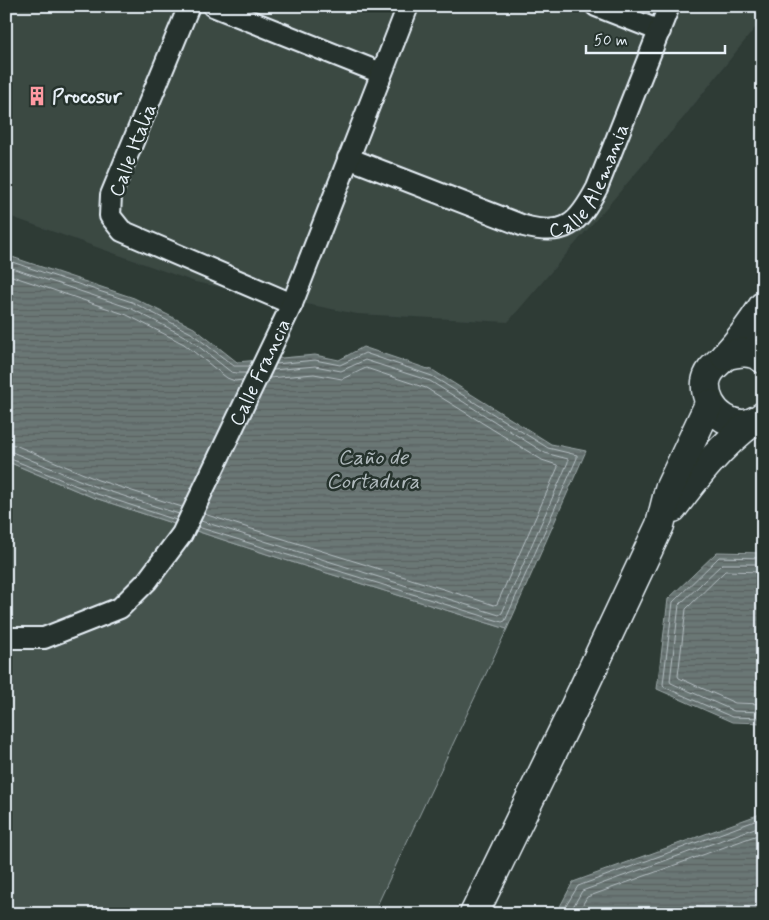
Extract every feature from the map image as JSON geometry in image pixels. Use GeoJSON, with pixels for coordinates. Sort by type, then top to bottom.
{"type":"FeatureCollection","features":[{"type":"Feature","properties":{"kind":"main road"},"geometry":{"type":"LineString","coordinates":[[759,419],[747,423],[735,423],[724,420],[709,404],[706,380],[714,364],[725,356],[761,308]]}},
{"type":"Feature","properties":{"kind":"main road"},"geometry":{"type":"LineString","coordinates":[[725,356],[737,352],[751,353],[763,359]]}},
{"type":"Feature","properties":{"kind":"main road"},"geometry":{"type":"LineString","coordinates":[[474,914],[660,526],[669,489],[709,404]]}},
{"type":"Feature","properties":{"kind":"main road"},"geometry":{"type":"LineString","coordinates":[[660,526],[710,461],[737,433],[759,419]]}},
{"type":"Feature","properties":{"kind":"street","name":"Calle Italia"},"geometry":{"type":"LineString","coordinates":[[189,6],[111,194],[110,216],[122,231],[292,304]]}},
{"type":"Feature","properties":{"kind":"street"},"geometry":{"type":"LineString","coordinates":[[213,6],[381,73]]}},
{"type":"Feature","properties":{"kind":"street","name":"Calle Francia"},"geometry":{"type":"LineString","coordinates":[[6,638],[44,638],[120,608],[147,581],[182,534],[292,304],[408,6]]}},
{"type":"Feature","properties":{"kind":"street"},"geometry":{"type":"LineString","coordinates":[[596,6],[660,31]]}},
{"type":"Feature","properties":{"kind":"street","name":"Calle Alemania"},"geometry":{"type":"LineString","coordinates":[[348,158],[524,226],[541,231],[558,230],[572,223],[586,210],[598,188],[669,6]]}},
{"type":"Feature","properties":{"kind":"shaded area"},"geometry":{"type":"Polygon","coordinates":[[[6,6],[763,6],[763,18],[684,117],[508,322],[357,314],[195,282],[6,215],[6,6]]]}},
{"type":"Feature","properties":{"kind":"shaded area"},"geometry":{"type":"Polygon","coordinates":[[[6,461],[92,497],[507,629],[373,914],[6,914],[6,461]]]}},
{"type":"Feature","properties":{"kind":"water","name":"Caño de Cortadura"},"geometry":{"type":"Polygon","coordinates":[[[6,255],[134,298],[194,328],[237,362],[315,355],[339,360],[363,347],[434,371],[551,444],[586,451],[507,629],[92,497],[6,461],[6,255]]]}},
{"type":"Feature","properties":{"kind":"water"},"geometry":{"type":"Polygon","coordinates":[[[717,552],[763,553],[763,723],[732,722],[657,689],[668,599],[717,552]]]}},
{"type":"Feature","properties":{"kind":"water"},"geometry":{"type":"Polygon","coordinates":[[[763,813],[763,914],[556,914],[573,882],[763,813]]]}},
{"type":"Feature","properties":{"kind":"place","name":"Procosur"},"geometry":{"type":"Point","coordinates":[37,96]}}]}
